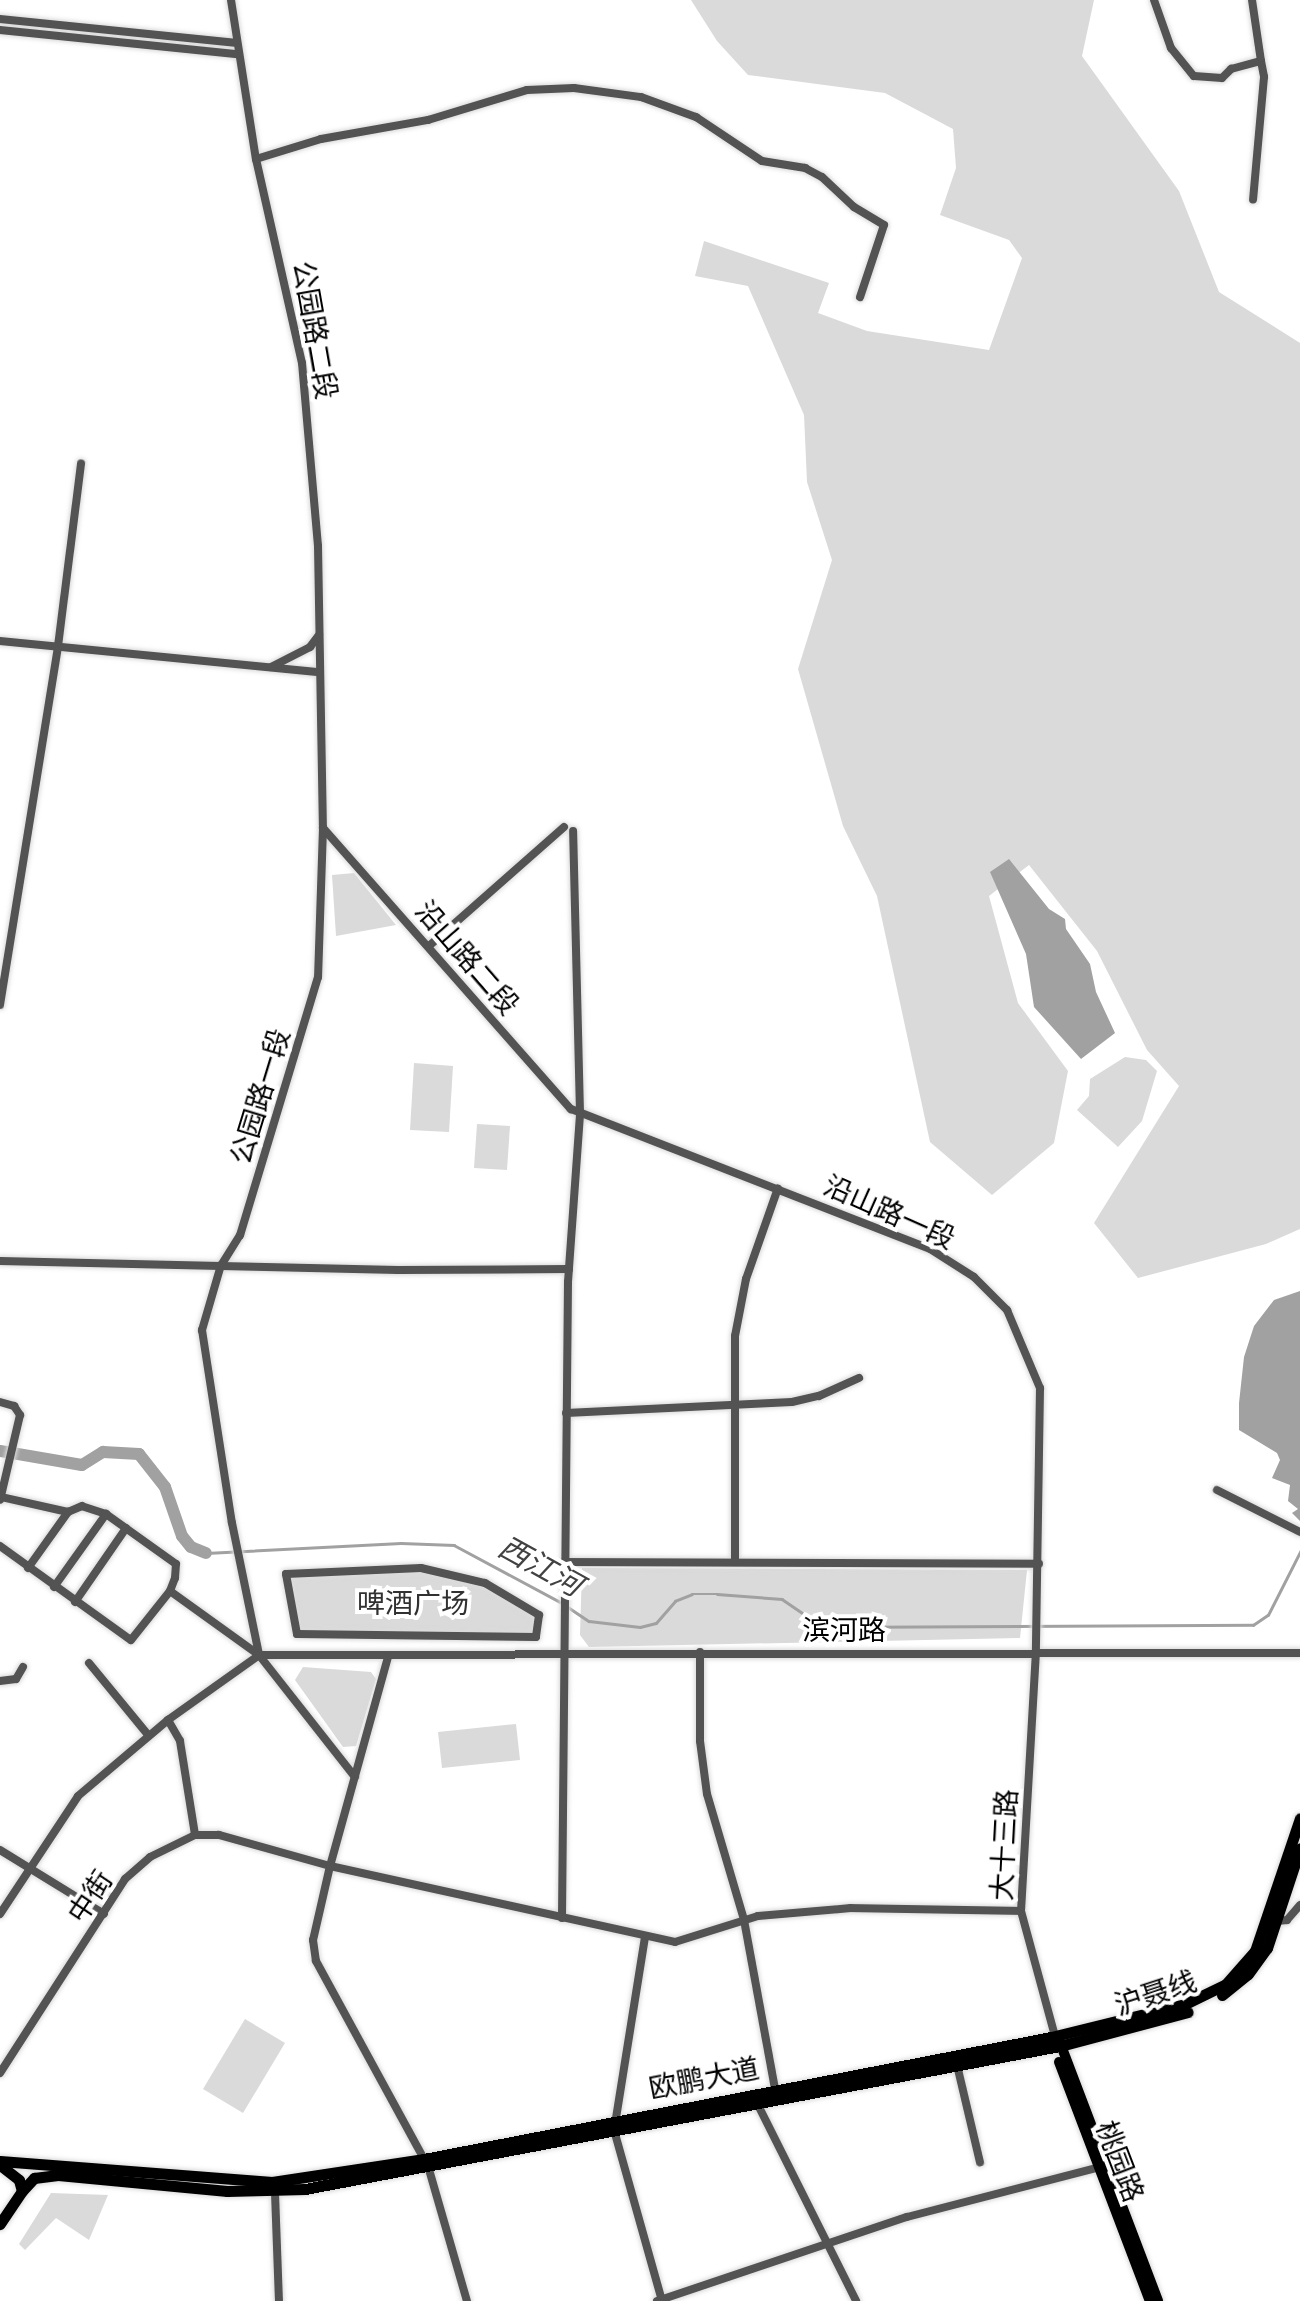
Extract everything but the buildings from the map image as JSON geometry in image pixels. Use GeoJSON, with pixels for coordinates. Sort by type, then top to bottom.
{"type":"FeatureCollection","features":[{"type":"Feature","properties":{"kind":"highway","name":"欧鹏大道"},"geometry":{"type":"LineString","coordinates":[[776,2094],[957,2065],[1198,2000],[1236,1974],[1262,1937],[1300,1818]]}},
{"type":"Feature","properties":{"kind":"highway","name":"沪聂线"},"geometry":{"type":"LineString","coordinates":[[1055,2040],[1194,2010],[1220,1996],[1258,1963],[1278,1921],[1300,1848]]}},
{"type":"Feature","properties":{"kind":"highway","name":"欧鹏大道"},"geometry":{"type":"LineString","coordinates":[[22,2191],[34,2178],[58,2176],[275,2193],[1055,2040]]}},
{"type":"Feature","properties":{"kind":"highway","name":"欧鹏大道"},"geometry":{"type":"LineString","coordinates":[[0,2163],[272,2182],[426,2162]]}},
{"type":"Feature","properties":{"kind":"highway"},"geometry":{"type":"LineString","coordinates":[[0,2163],[20,2180],[22,2191],[0,2224]]}},
{"type":"Feature","properties":{"kind":"main road","name":"桃园路"},"geometry":{"type":"LineString","coordinates":[[1055,2040],[1155,2300]]}},
{"type":"Feature","properties":{"kind":"street","name":"公园路二段"},"geometry":{"type":"LineString","coordinates":[[231,0],[256,160],[302,363],[317,528],[319,672]]}},
{"type":"Feature","properties":{"kind":"street"},"geometry":{"type":"LineString","coordinates":[[1154,0],[1172,48],[1194,76],[1222,78],[1232,69],[1260,61]]}},
{"type":"Feature","properties":{"kind":"street"},"geometry":{"type":"LineString","coordinates":[[1252,0],[1264,77],[1253,200]]}},
{"type":"Feature","properties":{"kind":"street"},"geometry":{"type":"LineString","coordinates":[[0,19],[235,42]]}},
{"type":"Feature","properties":{"kind":"street"},"geometry":{"type":"LineString","coordinates":[[0,30],[238,54]]}},
{"type":"Feature","properties":{"kind":"street"},"geometry":{"type":"LineString","coordinates":[[256,160],[310,142],[428,120],[527,90],[574,88],[642,97],[696,118],[762,161],[804,168],[822,176],[854,206],[884,225],[860,297]]}},
{"type":"Feature","properties":{"kind":"street"},"geometry":{"type":"LineString","coordinates":[[0,1005],[58,646],[81,464]]}},
{"type":"Feature","properties":{"kind":"street"},"geometry":{"type":"LineString","coordinates":[[271,667],[306,650],[319,636]]}},
{"type":"Feature","properties":{"kind":"street"},"geometry":{"type":"LineString","coordinates":[[0,641],[319,672]]}},
{"type":"Feature","properties":{"kind":"street","name":"公园路一段"},"geometry":{"type":"LineString","coordinates":[[259,1655],[232,1523],[202,1330],[221,1265],[240,1235],[318,977],[322,828],[319,672]]}},
{"type":"Feature","properties":{"kind":"street","name":"沿山路二段"},"geometry":{"type":"LineString","coordinates":[[322,828],[571,1109],[580,1113]]}},
{"type":"Feature","properties":{"kind":"street"},"geometry":{"type":"LineString","coordinates":[[429,946],[568,829],[580,1113],[569,1269],[562,1918]]}},
{"type":"Feature","properties":{"kind":"street","name":"沿山路一段"},"geometry":{"type":"LineString","coordinates":[[580,1113],[930,1249],[974,1276],[1007,1310],[1040,1388],[1037,1595]]}},
{"type":"Feature","properties":{"kind":"street"},"geometry":{"type":"LineString","coordinates":[[735,1562],[739,1317],[746,1279],[778,1188]]}},
{"type":"Feature","properties":{"kind":"street"},"geometry":{"type":"LineString","coordinates":[[0,1261],[569,1269]]}},
{"type":"Feature","properties":{"kind":"street"},"geometry":{"type":"LineString","coordinates":[[566,1413],[738,1408],[819,1396],[859,1378]]}},
{"type":"Feature","properties":{"kind":"street"},"geometry":{"type":"LineString","coordinates":[[0,1402],[14,1406],[20,1415],[0,1498],[68,1512]]}},
{"type":"Feature","properties":{"kind":"street"},"geometry":{"type":"LineString","coordinates":[[0,1443],[9,1456]]}},
{"type":"Feature","properties":{"kind":"street"},"geometry":{"type":"LineString","coordinates":[[1218,1490],[1300,1532]]}},
{"type":"Feature","properties":{"kind":"street"},"geometry":{"type":"LineString","coordinates":[[0,1546],[28,1568],[54,1587],[131,1640],[170,1591],[176,1564],[106,1514],[82,1506],[68,1512],[28,1568]]}},
{"type":"Feature","properties":{"kind":"street"},"geometry":{"type":"LineString","coordinates":[[54,1587],[106,1514]]}},
{"type":"Feature","properties":{"kind":"street"},"geometry":{"type":"LineString","coordinates":[[75,1602],[126,1528]]}},
{"type":"Feature","properties":{"kind":"street"},"geometry":{"type":"LineString","coordinates":[[564,1566],[735,1562],[1039,1564]]}},
{"type":"Feature","properties":{"kind":"street"},"geometry":{"type":"LineString","coordinates":[[421,1568],[485,1584],[539,1616],[536,1636],[297,1634],[286,1574],[421,1568]]}},
{"type":"Feature","properties":{"kind":"street"},"geometry":{"type":"LineString","coordinates":[[170,1591],[259,1655],[354,1777]]}},
{"type":"Feature","properties":{"kind":"street","name":"大十三路"},"geometry":{"type":"LineString","coordinates":[[1037,1595],[1021,1911],[1055,2040]]}},
{"type":"Feature","properties":{"kind":"street"},"geometry":{"type":"LineString","coordinates":[[700,1652],[700,1741],[707,1794],[744,1920],[776,2094]]}},
{"type":"Feature","properties":{"kind":"street","name":"滨河路"},"geometry":{"type":"LineString","coordinates":[[259,1655],[388,1658],[700,1652],[1300,1653]]}},
{"type":"Feature","properties":{"kind":"street"},"geometry":{"type":"LineString","coordinates":[[0,1914],[78,1796],[168,1720],[259,1655]]}},
{"type":"Feature","properties":{"kind":"street"},"geometry":{"type":"LineString","coordinates":[[388,1658],[313,1940],[316,1961],[426,2162],[467,2301]]}},
{"type":"Feature","properties":{"kind":"street"},"geometry":{"type":"LineString","coordinates":[[89,1662],[149,1736]]}},
{"type":"Feature","properties":{"kind":"street"},"geometry":{"type":"LineString","coordinates":[[0,1681],[16,1679],[23,1667]]}},
{"type":"Feature","properties":{"kind":"street"},"geometry":{"type":"LineString","coordinates":[[168,1720],[180,1741],[195,1835],[219,1835],[330,1866],[645,1937],[675,1942],[744,1920],[851,1908],[1021,1911]]}},
{"type":"Feature","properties":{"kind":"street","name":"中街"},"geometry":{"type":"LineString","coordinates":[[0,2073],[125,1879],[150,1857],[195,1835]]}},
{"type":"Feature","properties":{"kind":"street"},"geometry":{"type":"LineString","coordinates":[[0,1850],[104,1914]]}},
{"type":"Feature","properties":{"kind":"street"},"geometry":{"type":"LineString","coordinates":[[1278,1921],[1287,1920],[1300,1905]]}},
{"type":"Feature","properties":{"kind":"street"},"geometry":{"type":"LineString","coordinates":[[94,1930],[104,1936]]}},
{"type":"Feature","properties":{"kind":"street"},"geometry":{"type":"LineString","coordinates":[[645,1937],[615,2125],[660,2301],[907,2217],[1104,2167]]}},
{"type":"Feature","properties":{"kind":"street"},"geometry":{"type":"LineString","coordinates":[[957,2065],[980,2162]]}},
{"type":"Feature","properties":{"kind":"street"},"geometry":{"type":"LineString","coordinates":[[754,2098],[856,2301]]}},
{"type":"Feature","properties":{"kind":"street"},"geometry":{"type":"LineString","coordinates":[[275,2193],[279,2301]]}},
{"type":"Feature","properties":{"kind":"green space"},"geometry":{"type":"Polygon","coordinates":[[[691,0],[1094,0],[1082,56],[1179,191],[1219,292],[1300,343],[1300,1229],[1266,1244],[1138,1278],[1094,1223],[1179,1086],[1147,1050],[1097,951],[1029,865],[989,896],[1018,1003],[1068,1071],[1054,1143],[992,1195],[930,1142],[877,896],[843,826],[798,669],[832,560],[807,482],[804,415],[748,286],[695,276],[704,241],[829,283],[818,313],[867,331],[989,350],[1022,258],[1009,240],[940,215],[956,168],[953,129],[885,93],[748,75],[717,41],[691,0]]]}},
{"type":"Feature","properties":{"kind":"green space"},"geometry":{"type":"Polygon","coordinates":[[[354,873],[396,925],[336,936],[332,875],[354,873]]]}},
{"type":"Feature","properties":{"kind":"green space"},"geometry":{"type":"Polygon","coordinates":[[[1125,1057],[1146,1060],[1157,1071],[1142,1121],[1118,1147],[1077,1110],[1089,1096],[1090,1079],[1125,1057]]]}},
{"type":"Feature","properties":{"kind":"green space"},"geometry":{"type":"Polygon","coordinates":[[[414,1063],[453,1066],[449,1132],[410,1130],[414,1063]]]}},
{"type":"Feature","properties":{"kind":"green space"},"geometry":{"type":"Polygon","coordinates":[[[477,1124],[510,1126],[507,1170],[474,1168],[477,1124]]]}},
{"type":"Feature","properties":{"kind":"green space","name":"啤酒广场"},"geometry":{"type":"Polygon","coordinates":[[[421,1568],[485,1583],[539,1615],[536,1637],[297,1634],[286,1574],[421,1568]]]}},
{"type":"Feature","properties":{"kind":"green space"},"geometry":{"type":"Polygon","coordinates":[[[582,1568],[1027,1570],[1020,1638],[589,1647],[580,1635],[582,1568]]]}},
{"type":"Feature","properties":{"kind":"green space"},"geometry":{"type":"Polygon","coordinates":[[[303,1667],[371,1672],[376,1679],[356,1746],[343,1747],[295,1680],[303,1667]]]}},
{"type":"Feature","properties":{"kind":"green space"},"geometry":{"type":"Polygon","coordinates":[[[516,1724],[520,1760],[442,1768],[438,1732],[516,1724]]]}},
{"type":"Feature","properties":{"kind":"green space"},"geometry":{"type":"Polygon","coordinates":[[[245,2019],[285,2043],[243,2113],[203,2089],[245,2019]]]}},
{"type":"Feature","properties":{"kind":"green space"},"geometry":{"type":"Polygon","coordinates":[[[51,2193],[108,2195],[89,2240],[56,2218],[25,2250],[19,2244],[51,2193]]]}},
{"type":"Feature","properties":{"kind":"shaded area"},"geometry":{"type":"Polygon","coordinates":[[[1009,859],[1049,909],[1065,919],[1066,929],[1090,964],[1096,992],[1115,1033],[1081,1059],[1034,1007],[1026,954],[990,872],[1009,859]]]}},
{"type":"Feature","properties":{"kind":"shaded area"},"geometry":{"type":"Polygon","coordinates":[[[1300,1291],[1300,1521],[1292,1513],[1298,1509],[1288,1501],[1290,1485],[1272,1478],[1280,1460],[1277,1453],[1239,1430],[1239,1403],[1244,1357],[1254,1326],[1274,1300],[1300,1291]]]}},
{"type":"Feature","properties":{"kind":"waterway","name":"西江河"},"geometry":{"type":"LineString","coordinates":[[0,1451],[82,1465],[103,1452],[139,1454],[165,1487],[182,1536],[191,1547],[206,1553]]}},
{"type":"Feature","properties":{"kind":"waterway","name":"西江河"},"geometry":{"type":"LineString","coordinates":[[206,1553],[401,1543],[454,1545],[562,1603]]}},
{"type":"Feature","properties":{"kind":"waterway","name":"西江河"},"geometry":{"type":"LineString","coordinates":[[568,1607],[589,1621],[640,1627],[656,1623],[675,1601],[692,1594],[782,1599],[823,1627],[1253,1625],[1268,1615],[1300,1552]]}}]}
